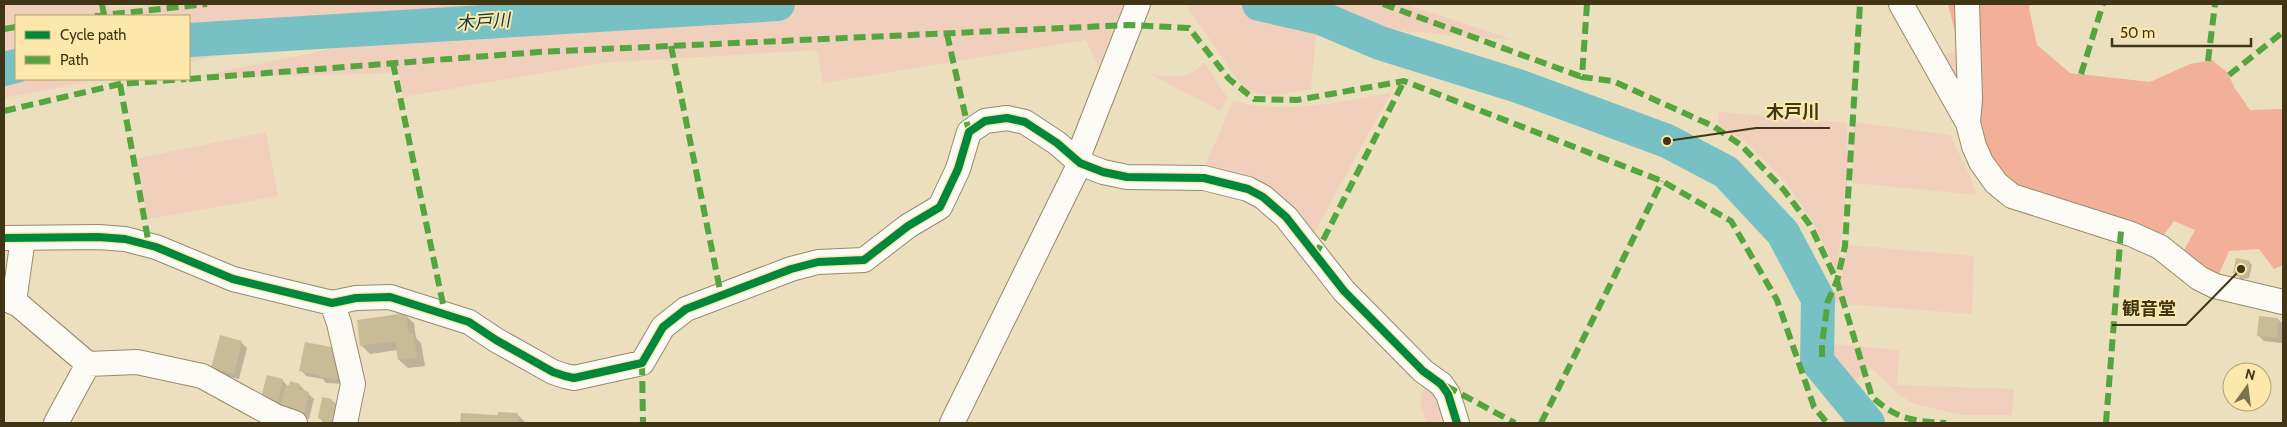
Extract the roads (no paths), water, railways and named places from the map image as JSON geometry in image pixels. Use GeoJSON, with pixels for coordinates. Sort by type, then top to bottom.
{"type":"FeatureCollection","features":[{"type":"Feature","properties":{"kind":"street"},"geometry":{"type":"LineString","coordinates":[[1901,4],[1968,123],[1974,146],[1981,162],[1996,184],[2012,196],[2138,237],[2160,247],[2199,278],[2215,286],[2283,302]]}},
{"type":"Feature","properties":{"kind":"street"},"geometry":{"type":"LineString","coordinates":[[1967,4],[1970,99],[1968,123]]}},
{"type":"Feature","properties":{"kind":"street"},"geometry":{"type":"LineString","coordinates":[[952,423],[1078,162],[1134,14]]}},
{"type":"Feature","properties":{"kind":"street"},"geometry":{"type":"LineString","coordinates":[[295,423],[276,416],[202,376],[137,362],[88,364],[9,300],[13,238],[98,237],[125,239],[164,250],[233,279],[332,302],[356,298],[390,297],[469,322],[496,340],[553,372],[574,378],[642,362],[663,327],[686,309],[791,268],[818,262],[864,260],[908,226],[940,207],[958,169],[969,132],[986,121],[1007,118],[1025,122],[1057,143],[1078,162],[1103,172],[1127,177],[1204,178],[1248,189],[1263,197],[1286,217],[1344,291],[1422,371],[1441,384],[1448,394],[1451,421]]}},
{"type":"Feature","properties":{"kind":"street"},"geometry":{"type":"LineString","coordinates":[[332,302],[339,323],[353,384],[345,423]]}},
{"type":"Feature","properties":{"kind":"street"},"geometry":{"type":"LineString","coordinates":[[56,423],[88,364]]}},
{"type":"Feature","properties":{"kind":"waterway","name":"木戸川"},"geometry":{"type":"LineString","coordinates":[[190,40],[778,4]]}},
{"type":"Feature","properties":{"kind":"waterway","name":"木戸川"},"geometry":{"type":"LineString","coordinates":[[1259,4],[1321,18],[1380,43],[1518,86],[1667,141],[1726,172],[1783,233],[1818,299],[1817,361],[1868,423]]}},
{"type":"Feature","properties":{"kind":"waterway","name":"木戸川"},"geometry":{"type":"LineString","coordinates":[[4,69],[15,66]]}},
{"type":"Feature","properties":{"kind":"place","name":"木戸川"},"geometry":{"type":"Point","coordinates":[1667,141]}},
{"type":"Feature","properties":{"kind":"place","name":"観音堂"},"geometry":{"type":"Point","coordinates":[2241,269]}}]}
